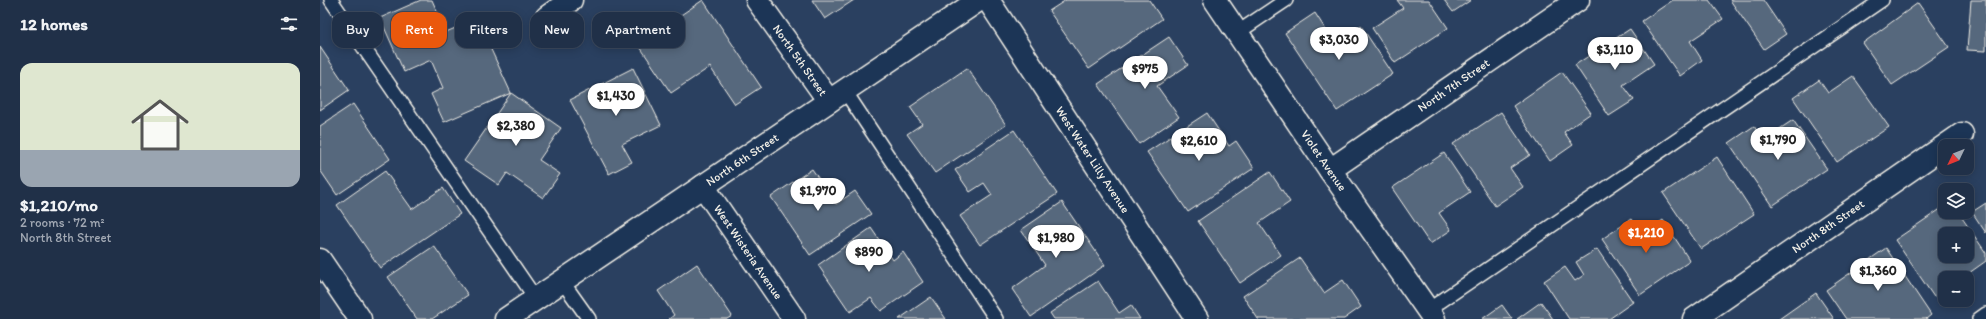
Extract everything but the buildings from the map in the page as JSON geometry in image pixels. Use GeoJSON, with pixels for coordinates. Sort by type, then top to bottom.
{"type":"FeatureCollection","features":[{"type":"Feature","properties":{"kind":"street"},"geometry":{"type":"LineString","coordinates":[[554,12],[571,0]]}},
{"type":"Feature","properties":{"kind":"street","name":"North 5th Street"},"geometry":{"type":"LineString","coordinates":[[757,0],[837,96]]}},
{"type":"Feature","properties":{"kind":"street","name":"North 6th Street"},"geometry":{"type":"LineString","coordinates":[[506,319],[979,0]]}},
{"type":"Feature","properties":{"kind":"street","name":"West Water Lilly Avenue"},"geometry":{"type":"LineString","coordinates":[[988,0],[1197,319]]}},
{"type":"Feature","properties":{"kind":"street","name":"Violet Avenue"},"geometry":{"type":"LineString","coordinates":[[1215,0],[1330,170],[1431,314]]}},
{"type":"Feature","properties":{"kind":"street","name":"North 7th Street"},"geometry":{"type":"LineString","coordinates":[[1330,170],[1578,0]]}},
{"type":"Feature","properties":{"kind":"street","name":"North 8th Street"},"geometry":{"type":"LineString","coordinates":[[1694,319],[1962,134]]}},
{"type":"Feature","properties":{"kind":"street","name":"West Wisteria Avenue"},"geometry":{"type":"LineString","coordinates":[[703,186],[794,319]]}},
{"type":"Feature","properties":{"kind":"street"},"geometry":{"type":"LineString","coordinates":[[320,260],[360,319]]}},
{"type":"Feature","properties":{"kind":"lane"},"geometry":{"type":"LineString","coordinates":[[332,0],[536,299]]}},
{"type":"Feature","properties":{"kind":"lane"},"geometry":{"type":"LineString","coordinates":[[1237,33],[1286,0]]}},
{"type":"Feature","properties":{"kind":"lane"},"geometry":{"type":"LineString","coordinates":[[1431,314],[1882,0]]}},
{"type":"Feature","properties":{"kind":"lane"},"geometry":{"type":"LineString","coordinates":[[837,96],[996,319]]}},
{"type":"Feature","properties":{"kind":"lane"},"geometry":{"type":"LineString","coordinates":[[562,281],[589,319]]}},
{"type":"Feature","properties":{"kind":"lane"},"geometry":{"type":"LineString","coordinates":[[1979,319],[1986,314]]}}]}
